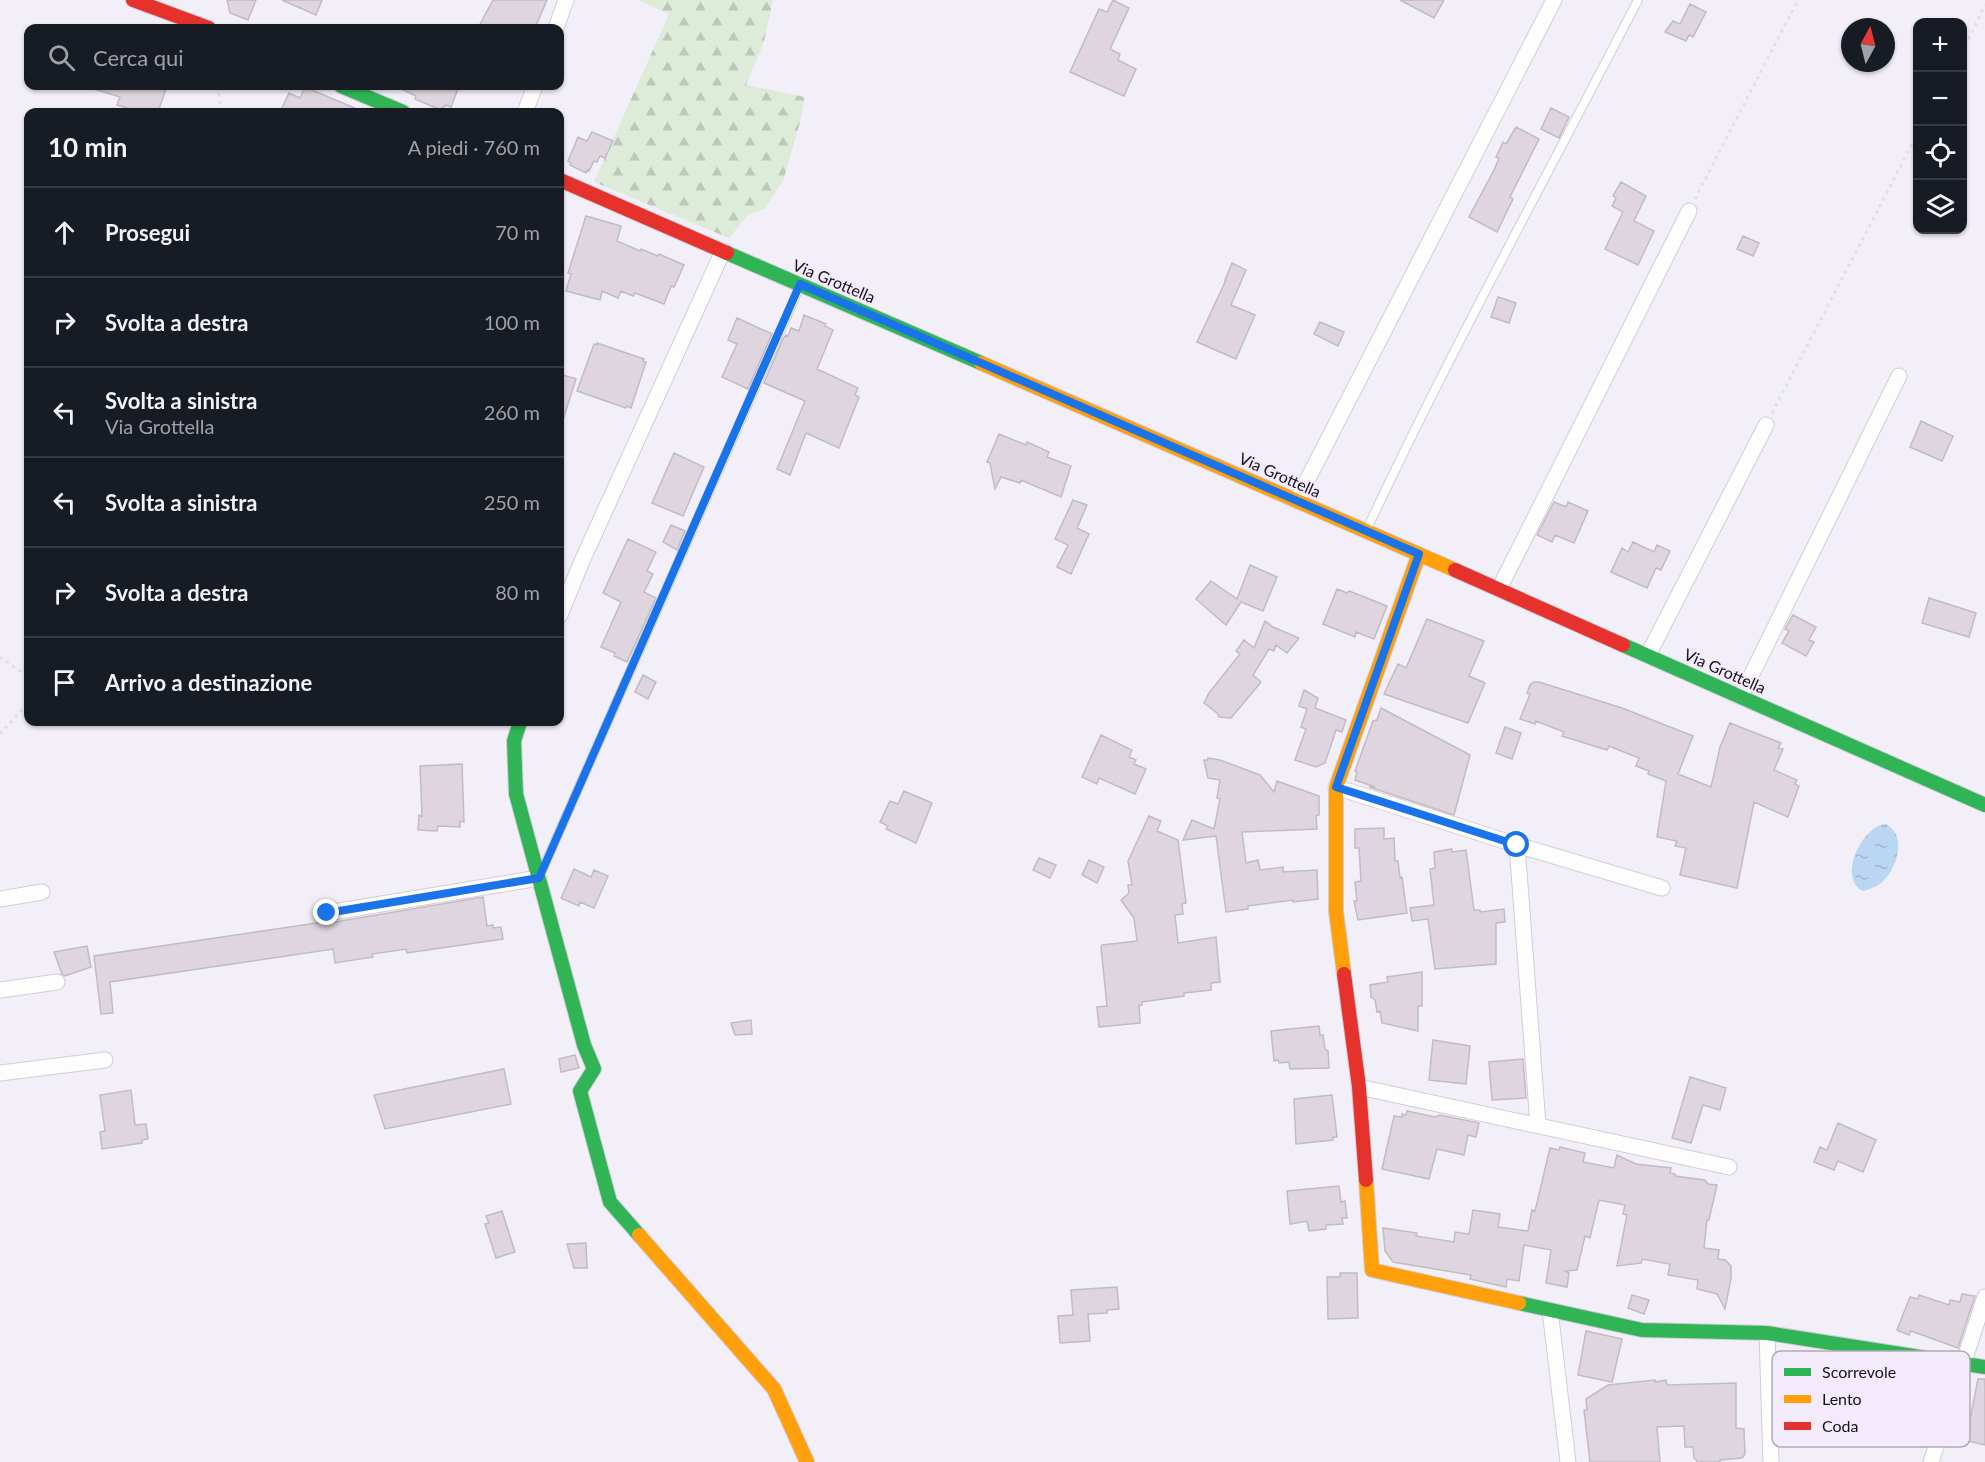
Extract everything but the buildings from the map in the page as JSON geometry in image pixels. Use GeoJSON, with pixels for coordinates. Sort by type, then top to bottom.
{"type":"FeatureCollection","features":[{"type":"Feature","properties":{"kind":"street"},"geometry":{"type":"LineString","coordinates":[[133,0],[198,24]]}},
{"type":"Feature","properties":{"kind":"street"},"geometry":{"type":"LineString","coordinates":[[557,24],[566,0]]}},
{"type":"Feature","properties":{"kind":"street"},"geometry":{"type":"LineString","coordinates":[[1297,500],[1554,0]]}},
{"type":"Feature","properties":{"kind":"street"},"geometry":{"type":"LineString","coordinates":[[351,90],[393,108]]}},
{"type":"Feature","properties":{"kind":"street"},"geometry":{"type":"LineString","coordinates":[[527,108],[533,90]]}},
{"type":"Feature","properties":{"kind":"street","name":"Via Grottella"},"geometry":{"type":"LineString","coordinates":[[564,182],[1297,500],[1985,805]]}},
{"type":"Feature","properties":{"kind":"street"},"geometry":{"type":"LineString","coordinates":[[1499,589],[1689,211]]}},
{"type":"Feature","properties":{"kind":"street"},"geometry":{"type":"LineString","coordinates":[[564,605],[723,251]]}},
{"type":"Feature","properties":{"kind":"street"},"geometry":{"type":"LineString","coordinates":[[1740,696],[1899,376]]}},
{"type":"Feature","properties":{"kind":"street"},"geometry":{"type":"LineString","coordinates":[[1648,655],[1766,425]]}},
{"type":"Feature","properties":{"kind":"street"},"geometry":{"type":"LineString","coordinates":[[1419,554],[1336,787],[1336,911],[1359,1086],[1372,1270],[1642,1330],[1767,1333],[1885,1351]]}},
{"type":"Feature","properties":{"kind":"street"},"geometry":{"type":"LineString","coordinates":[[519,726],[514,741],[516,794],[584,1045],[594,1069],[580,1091],[610,1202],[774,1389],[807,1462]]}},
{"type":"Feature","properties":{"kind":"street"},"geometry":{"type":"LineString","coordinates":[[1336,787],[1517,845],[1662,888]]}},
{"type":"Feature","properties":{"kind":"street"},"geometry":{"type":"LineString","coordinates":[[1517,845],[1538,1125]]}},
{"type":"Feature","properties":{"kind":"street"},"geometry":{"type":"LineString","coordinates":[[327,913],[539,878]]}},
{"type":"Feature","properties":{"kind":"street"},"geometry":{"type":"LineString","coordinates":[[0,899],[42,892]]}},
{"type":"Feature","properties":{"kind":"street"},"geometry":{"type":"LineString","coordinates":[[0,990],[57,982]]}},
{"type":"Feature","properties":{"kind":"street"},"geometry":{"type":"LineString","coordinates":[[0,1073],[105,1060]]}},
{"type":"Feature","properties":{"kind":"street"},"geometry":{"type":"LineString","coordinates":[[1359,1086],[1729,1167]]}},
{"type":"Feature","properties":{"kind":"street"},"geometry":{"type":"LineString","coordinates":[[1967,1351],[1985,1297]]}},
{"type":"Feature","properties":{"kind":"street"},"geometry":{"type":"LineString","coordinates":[[1550,1310],[1568,1462]]}},
{"type":"Feature","properties":{"kind":"street"},"geometry":{"type":"LineString","coordinates":[[1767,1333],[1771,1462]]}},
{"type":"Feature","properties":{"kind":"street"},"geometry":{"type":"LineString","coordinates":[[1970,1364],[1985,1367]]}},
{"type":"Feature","properties":{"kind":"street"},"geometry":{"type":"LineString","coordinates":[[1931,1462],[1936,1447]]}},
{"type":"Feature","properties":{"kind":"lane"},"geometry":{"type":"LineString","coordinates":[[1366,531],[1470,320],[1531,208],[1638,0]]}},
{"type":"Feature","properties":{"kind":"lane"},"geometry":{"type":"LineString","coordinates":[[539,878],[800,284]]}},
{"type":"Feature","properties":{"kind":"path"},"geometry":{"type":"LineString","coordinates":[[1689,211],[1798,0]]}},
{"type":"Feature","properties":{"kind":"path"},"geometry":{"type":"LineString","coordinates":[[1967,43],[1985,5]]}},
{"type":"Feature","properties":{"kind":"path"},"geometry":{"type":"LineString","coordinates":[[218,90],[221,108]]}},
{"type":"Feature","properties":{"kind":"path"},"geometry":{"type":"LineString","coordinates":[[1766,425],[1913,141]]}},
{"type":"Feature","properties":{"kind":"path"},"geometry":{"type":"LineString","coordinates":[[0,657],[24,674]]}},
{"type":"Feature","properties":{"kind":"path"},"geometry":{"type":"LineString","coordinates":[[0,734],[24,707]]}},
{"type":"Feature","properties":{"kind":"green space"},"geometry":{"type":"Polygon","coordinates":[[[638,0],[773,0],[764,42],[746,85],[805,97],[783,181],[765,208],[748,215],[729,238],[594,182],[669,14],[638,0]]]}},
{"type":"Feature","properties":{"kind":"water"},"geometry":{"type":"Polygon","coordinates":[[[1886,824],[1897,836],[1898,853],[1887,877],[1873,888],[1863,891],[1855,885],[1852,876],[1855,854],[1868,834],[1886,824]]]}},
{"type":"Feature","properties":{"kind":"traffic: fast"},"geometry":{"type":"LineString","coordinates":[[351,90],[393,108]]}},
{"type":"Feature","properties":{"kind":"traffic: fast"},"geometry":{"type":"LineString","coordinates":[[727,253],[981,363]]}},
{"type":"Feature","properties":{"kind":"traffic: fast"},"geometry":{"type":"LineString","coordinates":[[1623,645],[1985,805]]}},
{"type":"Feature","properties":{"kind":"traffic: fast"},"geometry":{"type":"LineString","coordinates":[[519,726],[514,741],[516,794],[584,1045],[594,1069],[580,1091],[610,1202],[639,1235]]}},
{"type":"Feature","properties":{"kind":"traffic: fast"},"geometry":{"type":"LineString","coordinates":[[1519,1303],[1642,1330],[1767,1333],[1882,1351]]}},
{"type":"Feature","properties":{"kind":"traffic: fast"},"geometry":{"type":"LineString","coordinates":[[1970,1365],[1985,1367]]}},
{"type":"Feature","properties":{"kind":"traffic: slow"},"geometry":{"type":"LineString","coordinates":[[981,363],[1455,570]]}},
{"type":"Feature","properties":{"kind":"traffic: slow"},"geometry":{"type":"LineString","coordinates":[[1344,974],[1336,911],[1336,787],[1419,554]]}},
{"type":"Feature","properties":{"kind":"traffic: slow"},"geometry":{"type":"LineString","coordinates":[[1366,1180],[1372,1270],[1519,1303]]}},
{"type":"Feature","properties":{"kind":"traffic: slow"},"geometry":{"type":"LineString","coordinates":[[639,1235],[774,1389],[807,1462]]}},
{"type":"Feature","properties":{"kind":"traffic: jam"},"geometry":{"type":"LineString","coordinates":[[133,0],[198,24]]}},
{"type":"Feature","properties":{"kind":"traffic: jam"},"geometry":{"type":"LineString","coordinates":[[564,182],[727,253]]}},
{"type":"Feature","properties":{"kind":"traffic: jam"},"geometry":{"type":"LineString","coordinates":[[1455,570],[1623,645]]}},
{"type":"Feature","properties":{"kind":"traffic: jam"},"geometry":{"type":"LineString","coordinates":[[1344,974],[1359,1087],[1366,1180]]}},
{"type":"Feature","properties":{"kind":"route"},"geometry":{"type":"LineString","coordinates":[[327,913],[539,878],[800,284],[1419,554],[1336,787],[1517,845]]}}]}
